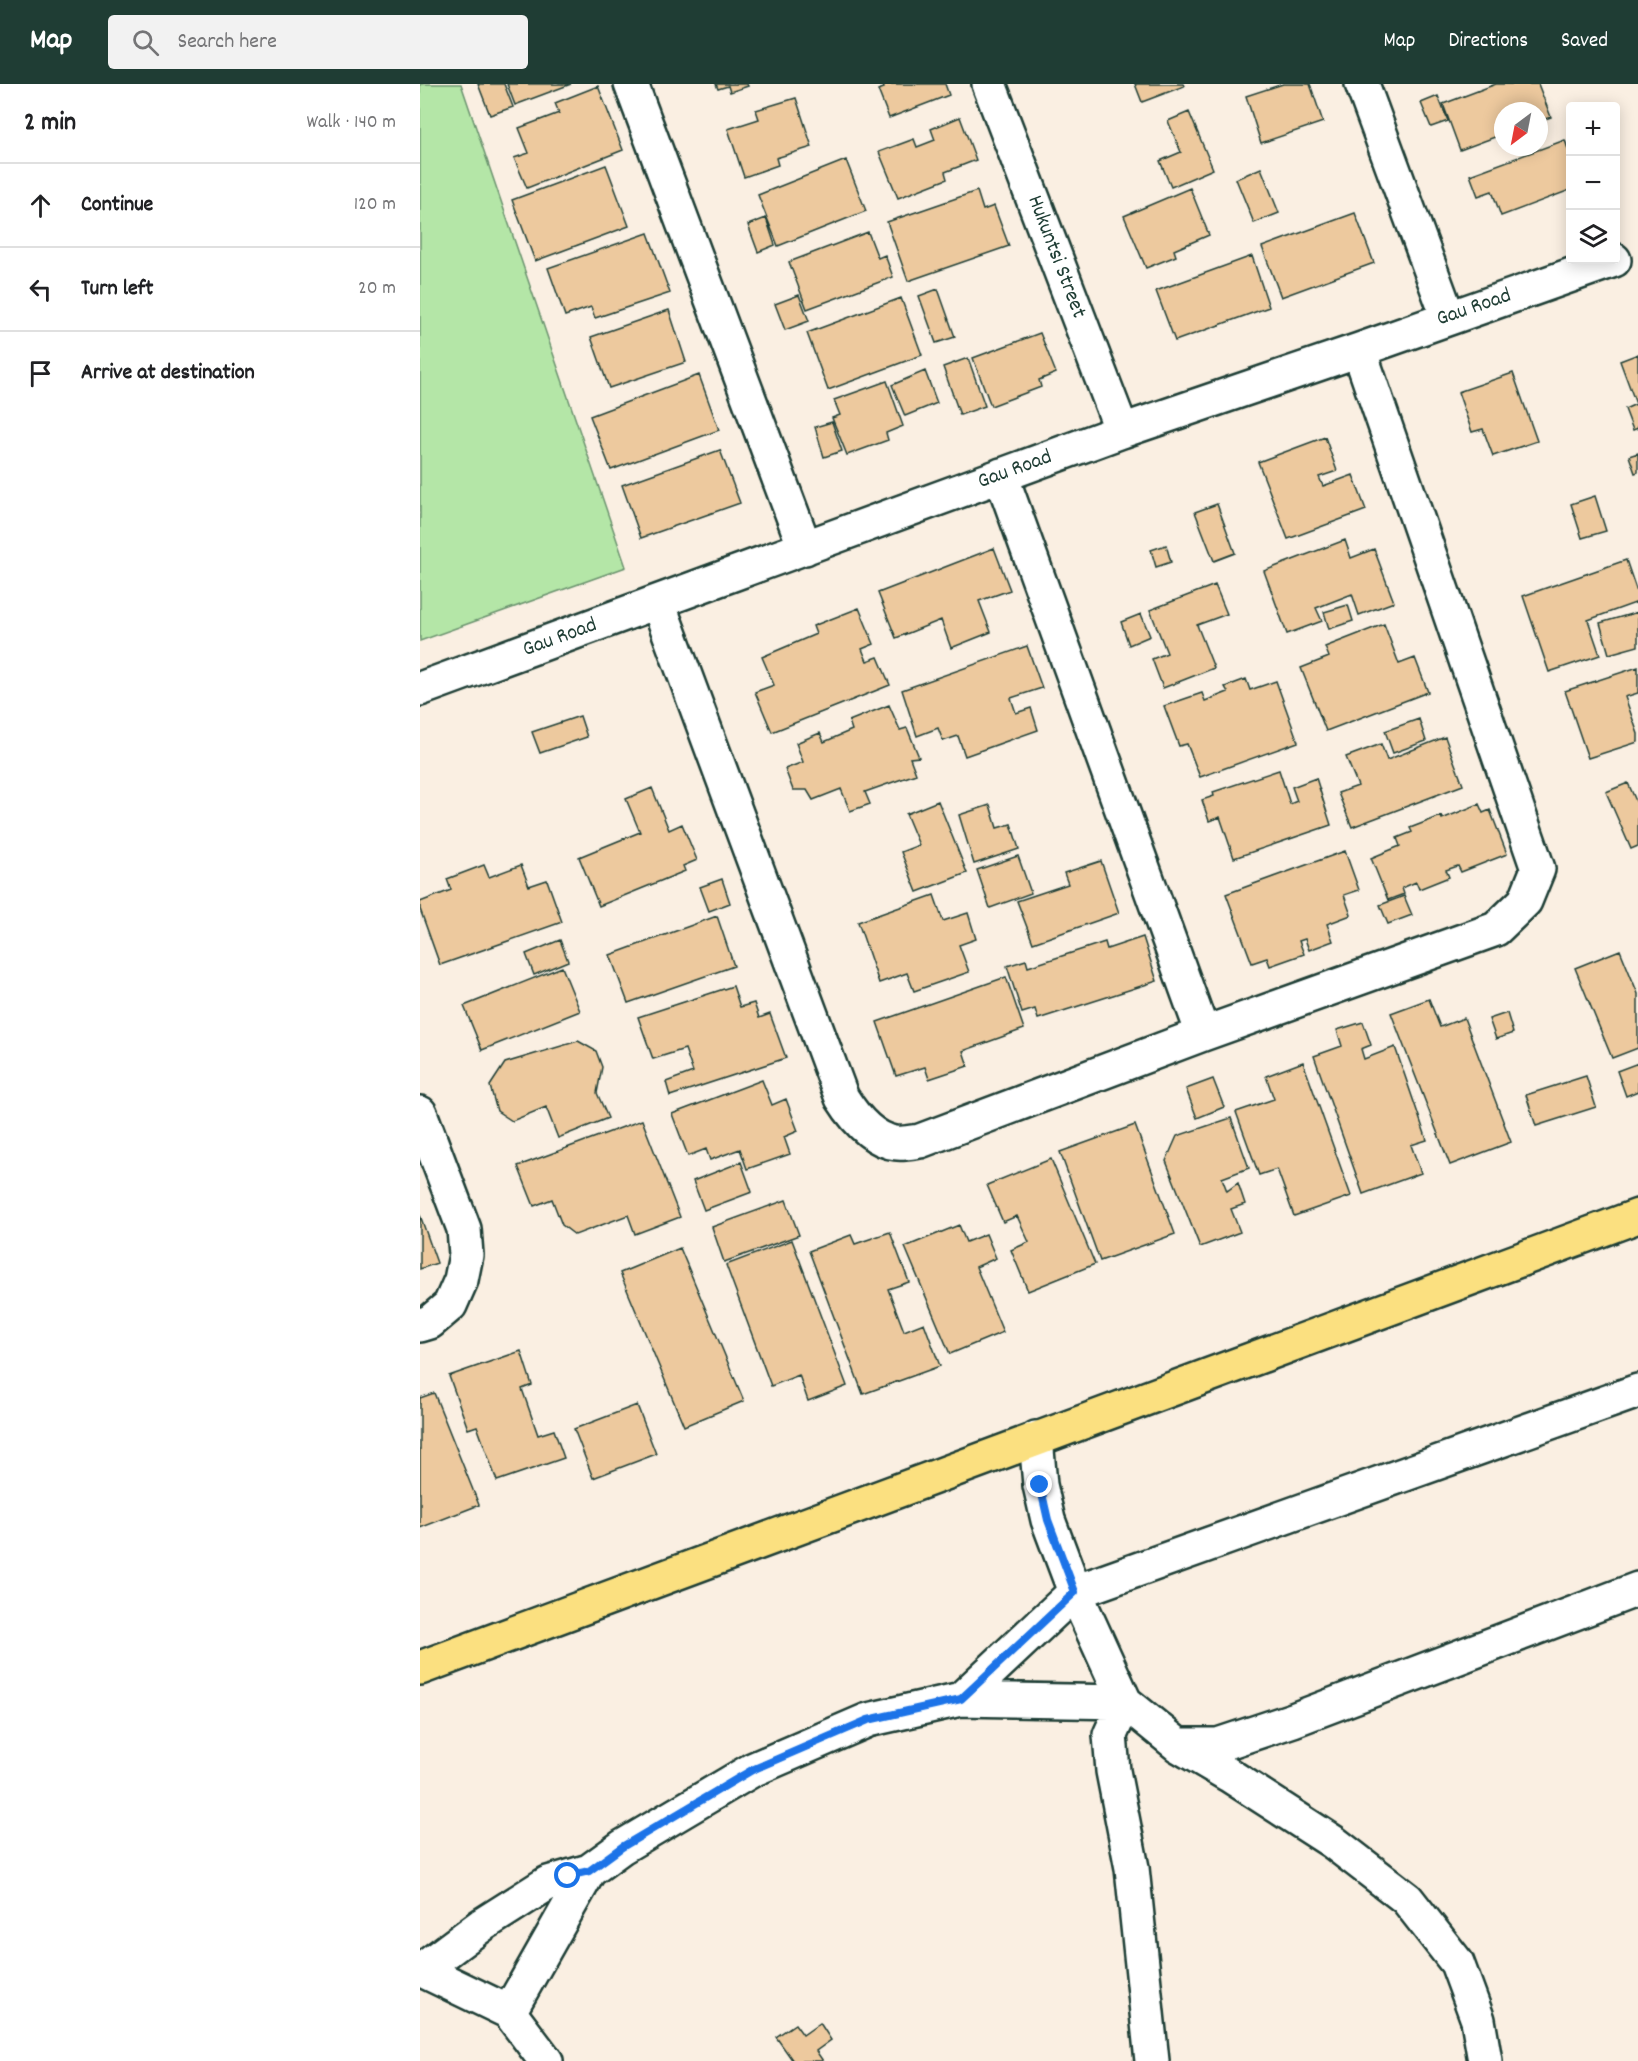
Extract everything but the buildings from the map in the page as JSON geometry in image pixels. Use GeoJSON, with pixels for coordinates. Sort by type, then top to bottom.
{"type":"FeatureCollection","features":[{"type":"Feature","properties":{"kind":"main road"},"geometry":{"type":"LineString","coordinates":[[420,1668],[1638,1215]]}},
{"type":"Feature","properties":{"kind":"street"},"geometry":{"type":"LineString","coordinates":[[631,84],[805,548]]}},
{"type":"Feature","properties":{"kind":"street","name":"Hukuntsi Street"},"geometry":{"type":"LineString","coordinates":[[989,84],[1122,431]]}},
{"type":"Feature","properties":{"kind":"street"},"geometry":{"type":"LineString","coordinates":[[1362,84],[1448,317]]}},
{"type":"Feature","properties":{"kind":"street","name":"Gau Road"},"geometry":{"type":"LineString","coordinates":[[1620,257],[1638,251]]}},
{"type":"Feature","properties":{"kind":"street","name":"Gau Road"},"geometry":{"type":"LineString","coordinates":[[420,689],[1122,431],[1601,264]]}},
{"type":"Feature","properties":{"kind":"street"},"geometry":{"type":"LineString","coordinates":[[657,603],[842,1098],[855,1119],[871,1132],[895,1143],[920,1141],[1203,1034],[1496,928],[1526,901],[1538,869],[1359,350]]}},
{"type":"Feature","properties":{"kind":"street"},"geometry":{"type":"LineString","coordinates":[[1001,475],[1203,1034]]}},
{"type":"Feature","properties":{"kind":"street"},"geometry":{"type":"LineString","coordinates":[[420,1113],[464,1229],[466,1255],[461,1280],[450,1305],[430,1322],[420,1325]]}},
{"type":"Feature","properties":{"kind":"street"},"geometry":{"type":"LineString","coordinates":[[961,1699],[1075,1592],[1638,1391]]}},
{"type":"Feature","properties":{"kind":"street"},"geometry":{"type":"LineString","coordinates":[[1036,1438],[1040,1485],[1048,1520],[1075,1592],[1125,1702],[1178,1745],[1333,1842],[1407,1899],[1457,1963],[1478,2020],[1485,2061]]}},
{"type":"Feature","properties":{"kind":"street"},"geometry":{"type":"LineString","coordinates":[[1178,1745],[1218,1745],[1638,1589]]}},
{"type":"Feature","properties":{"kind":"street"},"geometry":{"type":"LineString","coordinates":[[546,2061],[509,2012],[422,1969],[482,1925],[548,1883],[589,1871],[622,1847],[752,1770],[868,1720],[961,1699],[1125,1702]]}},
{"type":"Feature","properties":{"kind":"street"},"geometry":{"type":"LineString","coordinates":[[1125,1702],[1110,1735],[1113,1771],[1132,1868],[1152,2061]]}},
{"type":"Feature","properties":{"kind":"street"},"geometry":{"type":"LineString","coordinates":[[509,2012],[589,1871]]}},
{"type":"Feature","properties":{"kind":"green space"},"geometry":{"type":"Polygon","coordinates":[[[420,84],[461,84],[626,567],[420,641],[420,84]]]}},
{"type":"Feature","properties":{"kind":"route"},"geometry":{"type":"LineString","coordinates":[[568,1876],[589,1871],[622,1847],[752,1770],[868,1720],[961,1699],[1075,1592],[1048,1520],[1040,1485]]}}]}
